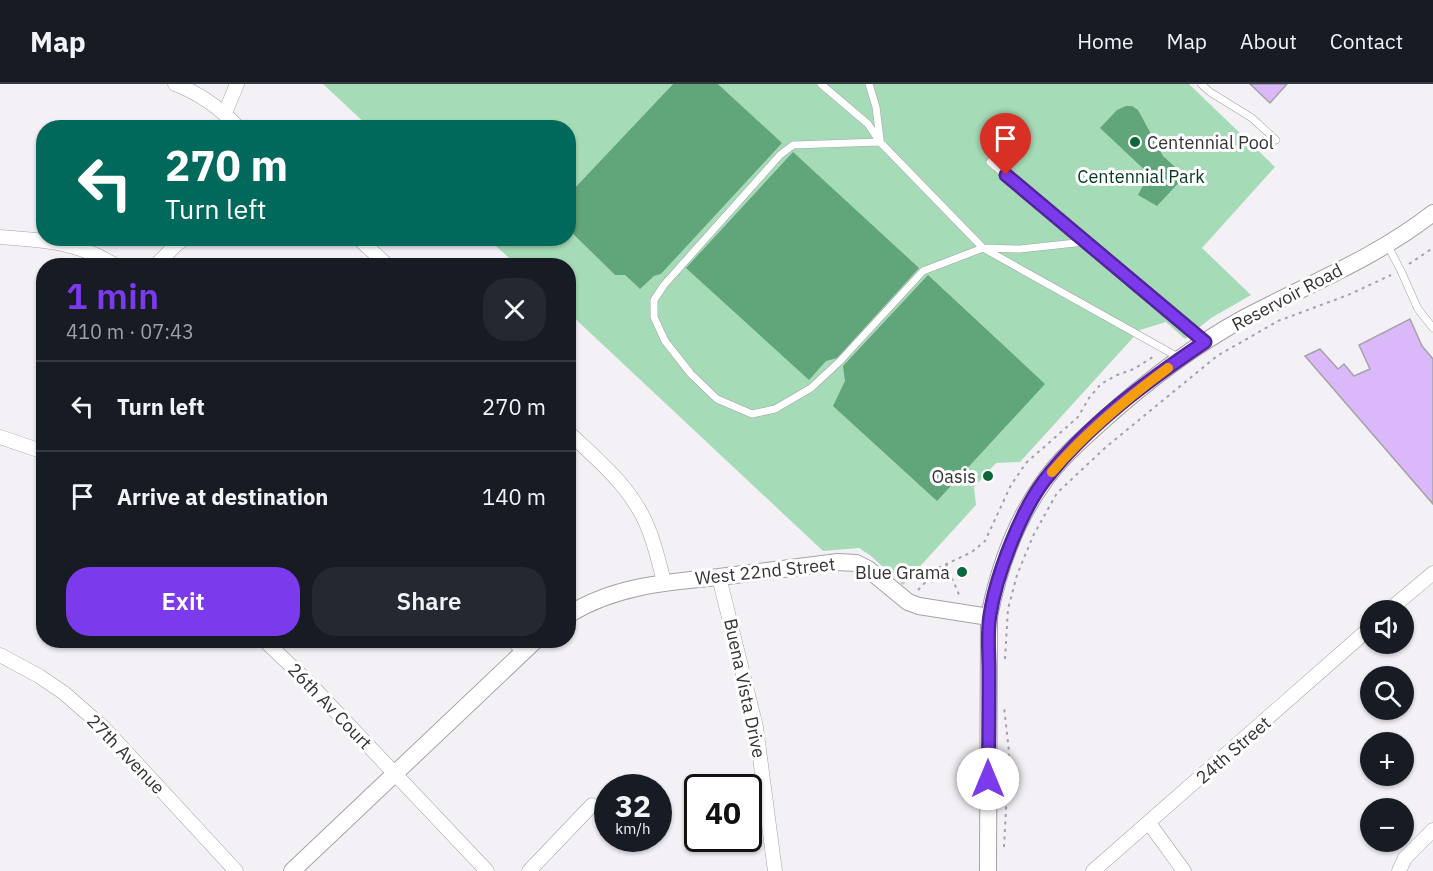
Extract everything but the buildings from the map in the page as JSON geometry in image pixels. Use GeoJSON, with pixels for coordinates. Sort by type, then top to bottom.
{"type":"FeatureCollection","features":[{"type":"Feature","properties":{"kind":"street"},"geometry":{"type":"LineString","coordinates":[[175,84],[225,113],[232,120]]}},
{"type":"Feature","properties":{"kind":"street"},"geometry":{"type":"LineString","coordinates":[[225,113],[237,84]]}},
{"type":"Feature","properties":{"kind":"street","name":"Reservoir Road"},"geometry":{"type":"LineString","coordinates":[[988,871],[989,617],[994,590],[1006,557],[1026,512],[1043,483],[1071,449],[1132,394],[1180,358],[1245,318],[1387,244],[1433,213]]}},
{"type":"Feature","properties":{"kind":"street"},"geometry":{"type":"LineString","coordinates":[[0,237],[36,241]]}},
{"type":"Feature","properties":{"kind":"street"},"geometry":{"type":"LineString","coordinates":[[74,246],[104,258]]}},
{"type":"Feature","properties":{"kind":"street"},"geometry":{"type":"LineString","coordinates":[[163,258],[175,246]]}},
{"type":"Feature","properties":{"kind":"street"},"geometry":{"type":"LineString","coordinates":[[367,246],[379,258]]}},
{"type":"Feature","properties":{"kind":"street"},"geometry":{"type":"LineString","coordinates":[[0,437],[36,449]]}},
{"type":"Feature","properties":{"kind":"street"},"geometry":{"type":"LineString","coordinates":[[576,439],[611,471],[627,491],[650,533],[664,582]]}},
{"type":"Feature","properties":{"kind":"street","name":"West 22nd Street"},"geometry":{"type":"LineString","coordinates":[[576,610],[617,592],[664,582],[838,562],[856,563],[868,569],[908,602],[959,614],[989,617]]}},
{"type":"Feature","properties":{"kind":"street"},"geometry":{"type":"LineString","coordinates":[[1402,600],[1432,576]]}},
{"type":"Feature","properties":{"kind":"street","name":"Buena Vista Drive"},"geometry":{"type":"LineString","coordinates":[[719,577],[756,727],[775,871]]}},
{"type":"Feature","properties":{"kind":"street","name":"24th Street"},"geometry":{"type":"LineString","coordinates":[[1093,871],[1360,637]]}},
{"type":"Feature","properties":{"kind":"street","name":"26th Av Court"},"geometry":{"type":"LineString","coordinates":[[272,648],[309,683],[487,871]]}},
{"type":"Feature","properties":{"kind":"street"},"geometry":{"type":"LineString","coordinates":[[292,871],[395,774],[520,648]]}},
{"type":"Feature","properties":{"kind":"street","name":"27th Avenue"},"geometry":{"type":"LineString","coordinates":[[0,656],[39,676],[64,693],[104,728],[236,871]]}},
{"type":"Feature","properties":{"kind":"street"},"geometry":{"type":"LineString","coordinates":[[529,871],[592,805]]}},
{"type":"Feature","properties":{"kind":"street"},"geometry":{"type":"LineString","coordinates":[[1149,823],[1184,871]]}},
{"type":"Feature","properties":{"kind":"street"},"geometry":{"type":"LineString","coordinates":[[1399,871],[1405,858],[1433,830]]}},
{"type":"Feature","properties":{"kind":"lane"},"geometry":{"type":"LineString","coordinates":[[821,84],[868,124],[880,142],[983,248],[1180,358]]}},
{"type":"Feature","properties":{"kind":"lane"},"geometry":{"type":"LineString","coordinates":[[868,84],[876,107],[880,142]]}},
{"type":"Feature","properties":{"kind":"lane"},"geometry":{"type":"LineString","coordinates":[[1202,84],[1209,92],[1252,118],[1276,140]]}},
{"type":"Feature","properties":{"kind":"lane"},"geometry":{"type":"LineString","coordinates":[[880,142],[793,145],[780,155],[664,285],[654,300],[654,318],[665,341],[692,374],[717,399],[752,414],[775,409],[811,388],[840,362],[923,271],[983,248],[1020,249],[1085,242]]}},
{"type":"Feature","properties":{"kind":"lane"},"geometry":{"type":"LineString","coordinates":[[990,162],[1205,342]]}},
{"type":"Feature","properties":{"kind":"lane"},"geometry":{"type":"LineString","coordinates":[[1387,244],[1418,309],[1433,328]]}},
{"type":"Feature","properties":{"kind":"path"},"geometry":{"type":"LineString","coordinates":[[1004,662],[1008,609],[1017,575],[1033,536],[1057,493],[1126,429],[1217,356],[1278,321],[1348,295],[1400,269],[1433,248]]}},
{"type":"Feature","properties":{"kind":"path"},"geometry":{"type":"LineString","coordinates":[[908,602],[931,576],[946,564],[972,552],[985,541],[1011,485],[1026,463],[1078,417],[1089,398],[1101,384],[1134,369],[1163,349]]}},
{"type":"Feature","properties":{"kind":"path"},"geometry":{"type":"LineString","coordinates":[[946,564],[962,601],[959,614]]}},
{"type":"Feature","properties":{"kind":"path"},"geometry":{"type":"LineString","coordinates":[[1004,706],[1009,752],[1004,848]]}},
{"type":"Feature","properties":{"kind":"green space"},"geometry":{"type":"Polygon","coordinates":[[[323,84],[673,84],[576,187],[576,120],[362,120],[323,84]]]}},
{"type":"Feature","properties":{"kind":"green space","name":"Centennial Park"},"geometry":{"type":"Polygon","coordinates":[[[718,84],[1189,84],[1275,167],[1202,248],[1251,295],[1211,318],[1185,339],[1166,322],[1140,330],[1020,462],[996,463],[974,487],[976,505],[903,585],[859,548],[823,551],[576,320],[576,258],[509,258],[496,246],[576,246],[576,237],[615,275],[625,275],[639,288],[654,276],[661,274],[781,143],[718,84]]]}},
{"type":"Feature","properties":{"kind":"shaded area"},"geometry":{"type":"Polygon","coordinates":[[[673,84],[718,84],[782,143],[661,274],[654,276],[640,289],[625,275],[615,275],[576,237],[576,187],[673,84]]]}},
{"type":"Feature","properties":{"kind":"shaded area","name":"Centennial Pool"},"geometry":{"type":"Polygon","coordinates":[[[1132,106],[1138,110],[1163,156],[1185,176],[1157,206],[1138,195],[1149,174],[1100,128],[1117,110],[1132,106]]]}},
{"type":"Feature","properties":{"kind":"shaded area"},"geometry":{"type":"Polygon","coordinates":[[[793,152],[919,268],[837,358],[826,361],[809,380],[686,268],[793,152]]]}},
{"type":"Feature","properties":{"kind":"shaded area"},"geometry":{"type":"Polygon","coordinates":[[[928,275],[1045,384],[937,501],[833,406],[845,381],[843,366],[928,275]]]}},
{"type":"Feature","properties":{"kind":"slow traffic"},"geometry":{"type":"LineString","coordinates":[[1052,472],[1071,449],[1132,394],[1168,368]]}},
{"type":"Feature","properties":{"kind":"place","name":"Centennial Pool"},"geometry":{"type":"Point","coordinates":[1135,142]}},
{"type":"Feature","properties":{"kind":"place","name":"Oasis"},"geometry":{"type":"Point","coordinates":[988,476]}},
{"type":"Feature","properties":{"kind":"place","name":"Blue Grama"},"geometry":{"type":"Point","coordinates":[962,572]}},
{"type":"Feature","properties":{"kind":"route"},"geometry":{"type":"LineString","coordinates":[[988,779],[989,617],[994,590],[1026,512],[1043,483],[1071,449],[1132,394],[1205,342],[1006,175]]}}]}
